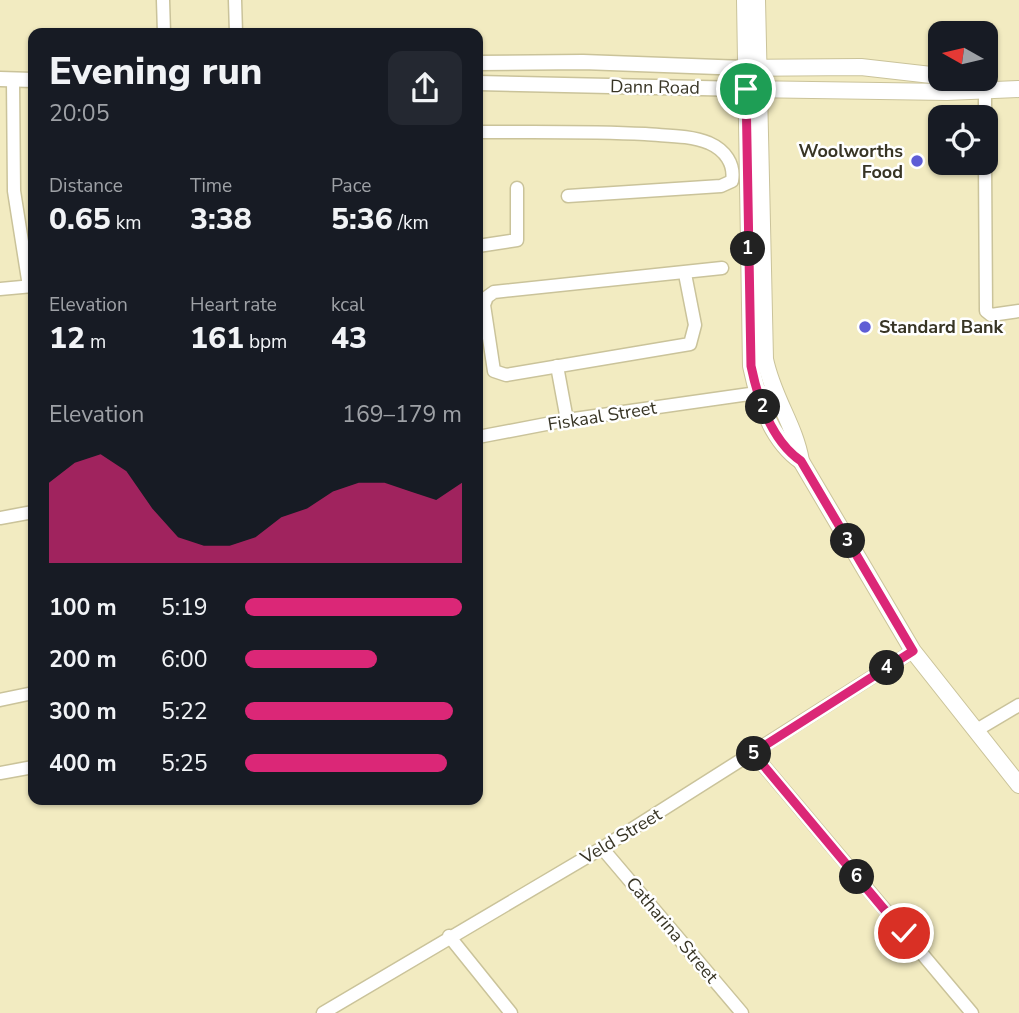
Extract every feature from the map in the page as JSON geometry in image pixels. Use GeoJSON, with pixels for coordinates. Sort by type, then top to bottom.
{"type":"FeatureCollection","features":[{"type":"Feature","properties":{"kind":"main road"},"geometry":{"type":"LineString","coordinates":[[745,0],[752,89],[749,306],[763,386],[785,450],[801,461],[913,651],[1019,785]]}},
{"type":"Feature","properties":{"kind":"main road"},"geometry":{"type":"LineString","coordinates":[[751,68],[757,0]]}},
{"type":"Feature","properties":{"kind":"main road","name":"Dann Road"},"geometry":{"type":"LineString","coordinates":[[751,68],[861,67],[928,75]]}},
{"type":"Feature","properties":{"kind":"main road","name":"Dann Road"},"geometry":{"type":"LineString","coordinates":[[752,89],[928,90]]}},
{"type":"Feature","properties":{"kind":"main road","name":"Dann Road"},"geometry":{"type":"LineString","coordinates":[[998,90],[1019,89]]}},
{"type":"Feature","properties":{"kind":"street"},"geometry":{"type":"LineString","coordinates":[[163,0],[164,28]]}},
{"type":"Feature","properties":{"kind":"street"},"geometry":{"type":"LineString","coordinates":[[235,0],[236,28]]}},
{"type":"Feature","properties":{"kind":"street","name":"Dann Road"},"geometry":{"type":"LineString","coordinates":[[483,63],[583,62],[751,68]]}},
{"type":"Feature","properties":{"kind":"street"},"geometry":{"type":"LineString","coordinates":[[28,80],[7,80],[14,191],[28,269]]}},
{"type":"Feature","properties":{"kind":"street","name":"Dann Road"},"geometry":{"type":"LineString","coordinates":[[483,83],[752,89]]}},
{"type":"Feature","properties":{"kind":"street"},"geometry":{"type":"LineString","coordinates":[[483,132],[593,131],[682,137],[708,143],[721,150],[729,160],[733,174],[730,183],[721,186],[568,196]]}},
{"type":"Feature","properties":{"kind":"street"},"geometry":{"type":"LineString","coordinates":[[985,175],[986,311],[991,315],[1019,311]]}},
{"type":"Feature","properties":{"kind":"street"},"geometry":{"type":"LineString","coordinates":[[483,245],[517,240],[517,188]]}},
{"type":"Feature","properties":{"kind":"street"},"geometry":{"type":"LineString","coordinates":[[685,274],[695,325],[690,344],[506,375],[496,373],[484,310],[487,297],[494,292],[722,268]]}},
{"type":"Feature","properties":{"kind":"street"},"geometry":{"type":"LineString","coordinates":[[0,289],[28,286]]}},
{"type":"Feature","properties":{"kind":"street"},"geometry":{"type":"LineString","coordinates":[[557,366],[567,420]]}},
{"type":"Feature","properties":{"kind":"street","name":"Fiskaal Street"},"geometry":{"type":"LineString","coordinates":[[483,436],[567,420],[726,398],[763,386]]}},
{"type":"Feature","properties":{"kind":"street"},"geometry":{"type":"LineString","coordinates":[[0,517],[28,513]]}},
{"type":"Feature","properties":{"kind":"street","name":"Veld Street"},"geometry":{"type":"LineString","coordinates":[[323,1013],[449,936],[602,848],[913,651]]}},
{"type":"Feature","properties":{"kind":"street"},"geometry":{"type":"LineString","coordinates":[[0,700],[28,693]]}},
{"type":"Feature","properties":{"kind":"street"},"geometry":{"type":"LineString","coordinates":[[975,731],[1019,705]]}},
{"type":"Feature","properties":{"kind":"street"},"geometry":{"type":"LineString","coordinates":[[753,753],[972,1013]]}},
{"type":"Feature","properties":{"kind":"street"},"geometry":{"type":"LineString","coordinates":[[0,773],[28,768]]}},
{"type":"Feature","properties":{"kind":"street","name":"Catharina Street"},"geometry":{"type":"LineString","coordinates":[[602,848],[742,1013]]}},
{"type":"Feature","properties":{"kind":"street"},"geometry":{"type":"LineString","coordinates":[[449,936],[511,1013]]}},
{"type":"Feature","properties":{"kind":"place","name":"Woolworths Food"},"geometry":{"type":"Point","coordinates":[917,161]}},
{"type":"Feature","properties":{"kind":"place","name":"Standard Bank"},"geometry":{"type":"Point","coordinates":[865,327]}},
{"type":"Feature","properties":{"kind":"route"},"geometry":{"type":"LineString","coordinates":[[746,89],[751,366],[758,394],[785,450],[801,461],[913,651],[753,753],[904,933]]}}]}
